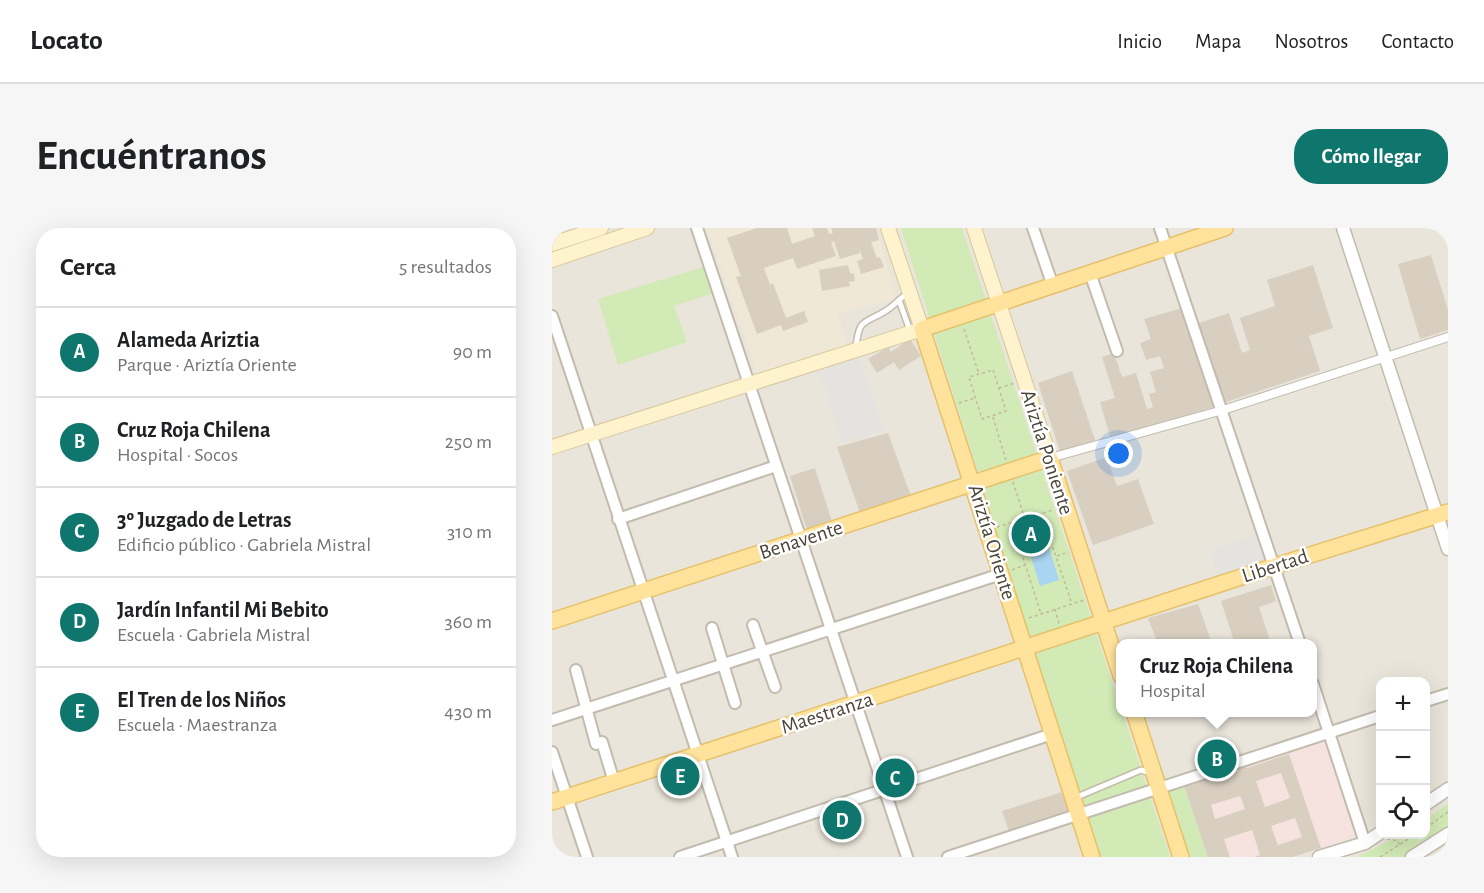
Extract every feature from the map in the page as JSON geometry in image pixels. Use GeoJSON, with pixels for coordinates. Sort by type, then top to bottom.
{"type":"FeatureCollection","features":[{"type":"Feature","properties":{"kind":"main road"},"geometry":{"type":"LineString","coordinates":[[552,244],[601,228]]}},
{"type":"Feature","properties":{"kind":"main road"},"geometry":{"type":"LineString","coordinates":[[552,260],[647,228]]}},
{"type":"Feature","properties":{"kind":"main road","name":"Ariztía Oriente"},"geometry":{"type":"LineString","coordinates":[[888,228],[904,296],[948,406],[1092,857]]}},
{"type":"Feature","properties":{"kind":"main road","name":"Ariztía Poniente"},"geometry":{"type":"LineString","coordinates":[[974,228],[1116,662]]}},
{"type":"Feature","properties":{"kind":"main road"},"geometry":{"type":"LineString","coordinates":[[552,447],[919,330],[1225,228]]}},
{"type":"Feature","properties":{"kind":"main road","name":"Benavente"},"geometry":{"type":"LineString","coordinates":[[552,621],[1050,459]]}},
{"type":"Feature","properties":{"kind":"main road","name":"Libertad"},"geometry":{"type":"LineString","coordinates":[[1103,624],[1275,566],[1442,514]]}},
{"type":"Feature","properties":{"kind":"main road","name":"Maestranza"},"geometry":{"type":"LineString","coordinates":[[560,800],[1103,624]]}},
{"type":"Feature","properties":{"kind":"main road"},"geometry":{"type":"LineString","coordinates":[[1136,717],[1181,857]]}},
{"type":"Feature","properties":{"kind":"street"},"geometry":{"type":"LineString","coordinates":[[697,228],[907,857]]}},
{"type":"Feature","properties":{"kind":"street"},"geometry":{"type":"LineString","coordinates":[[1033,228],[1053,286]]}},
{"type":"Feature","properties":{"kind":"street"},"geometry":{"type":"LineString","coordinates":[[1160,228],[1298,639]]}},
{"type":"Feature","properties":{"kind":"street"},"geometry":{"type":"LineString","coordinates":[[1342,228],[1385,358],[1442,514],[1448,549]]}},
{"type":"Feature","properties":{"kind":"street"},"geometry":{"type":"LineString","coordinates":[[1090,273],[1117,351]]}},
{"type":"Feature","properties":{"kind":"street"},"geometry":{"type":"LineString","coordinates":[[552,316],[732,857]]}},
{"type":"Feature","properties":{"kind":"street"},"geometry":{"type":"LineString","coordinates":[[1050,459],[1223,410],[1448,337]]}},
{"type":"Feature","properties":{"kind":"street"},"geometry":{"type":"LineString","coordinates":[[618,519],[776,466]]}},
{"type":"Feature","properties":{"kind":"street"},"geometry":{"type":"LineString","coordinates":[[552,720],[1001,574]]}},
{"type":"Feature","properties":{"kind":"street"},"geometry":{"type":"LineString","coordinates":[[753,625],[775,687]]}},
{"type":"Feature","properties":{"kind":"street"},"geometry":{"type":"LineString","coordinates":[[712,628],[735,703]]}},
{"type":"Feature","properties":{"kind":"street"},"geometry":{"type":"LineString","coordinates":[[576,670],[596,744],[602,742],[615,782]]}},
{"type":"Feature","properties":{"kind":"street"},"geometry":{"type":"LineString","coordinates":[[1430,699],[1448,694]]}},
{"type":"Feature","properties":{"kind":"street"},"geometry":{"type":"LineString","coordinates":[[1317,697],[1365,843]]}},
{"type":"Feature","properties":{"kind":"street"},"geometry":{"type":"LineString","coordinates":[[948,857],[1157,781],[1376,717]]}},
{"type":"Feature","properties":{"kind":"street"},"geometry":{"type":"LineString","coordinates":[[680,857],[1053,734]]}},
{"type":"Feature","properties":{"kind":"street"},"geometry":{"type":"LineString","coordinates":[[552,752],[560,800],[587,857]]}},
{"type":"Feature","properties":{"kind":"street"},"geometry":{"type":"LineString","coordinates":[[1430,801],[1448,789]]}},
{"type":"Feature","properties":{"kind":"street"},"geometry":{"type":"LineString","coordinates":[[1412,857],[1448,834]]}},
{"type":"Feature","properties":{"kind":"street"},"geometry":{"type":"LineString","coordinates":[[1319,857],[1365,843],[1376,836]]}},
{"type":"Feature","properties":{"kind":"lane"},"geometry":{"type":"LineString","coordinates":[[855,350],[857,336],[865,321],[883,313],[904,296]]}},
{"type":"Feature","properties":{"kind":"lane"},"geometry":{"type":"LineString","coordinates":[[1077,809],[1078,795],[1141,770],[1157,781]]}},
{"type":"Feature","properties":{"kind":"path"},"geometry":{"type":"LineString","coordinates":[[960,316],[979,374]]}},
{"type":"Feature","properties":{"kind":"path"},"geometry":{"type":"LineString","coordinates":[[993,370],[1006,411],[982,419],[969,377],[979,374],[993,370]]}},
{"type":"Feature","properties":{"kind":"path"},"geometry":{"type":"LineString","coordinates":[[999,388],[1024,380]]}},
{"type":"Feature","properties":{"kind":"path"},"geometry":{"type":"LineString","coordinates":[[948,406],[975,397]]}},
{"type":"Feature","properties":{"kind":"path"},"geometry":{"type":"LineString","coordinates":[[992,416],[1025,519]]}},
{"type":"Feature","properties":{"kind":"path"},"geometry":{"type":"LineString","coordinates":[[988,530],[1065,506]]}},
{"type":"Feature","properties":{"kind":"path"},"geometry":{"type":"LineString","coordinates":[[1041,513],[1072,604]]}},
{"type":"Feature","properties":{"kind":"path"},"geometry":{"type":"LineString","coordinates":[[1012,523],[1041,614]]}},
{"type":"Feature","properties":{"kind":"path"},"geometry":{"type":"LineString","coordinates":[[1056,556],[1078,549]]}},
{"type":"Feature","properties":{"kind":"path"},"geometry":{"type":"LineString","coordinates":[[1001,574],[1026,565]]}},
{"type":"Feature","properties":{"kind":"path"},"geometry":{"type":"LineString","coordinates":[[1017,622],[1094,597]]}},
{"type":"Feature","properties":{"kind":"path"},"geometry":{"type":"LineString","coordinates":[[1055,609],[1063,637]]}},
{"type":"Feature","properties":{"kind":"path"},"geometry":{"type":"LineString","coordinates":[[1430,825],[1448,812]]}},
{"type":"Feature","properties":{"kind":"path"},"geometry":{"type":"LineString","coordinates":[[1380,857],[1408,839]]}},
{"type":"Feature","properties":{"kind":"shaded area"},"geometry":{"type":"Polygon","coordinates":[[[552,228],[1448,228],[1448,857],[552,857],[552,228]]]}},
{"type":"Feature","properties":{"kind":"shaded area"},"geometry":{"type":"Polygon","coordinates":[[[707,228],[876,228],[897,298],[838,313],[848,349],[758,376],[707,228]]]}},
{"type":"Feature","properties":{"kind":"shaded area"},"geometry":{"type":"Polygon","coordinates":[[[859,355],[884,431],[842,443],[819,367],[859,355]]]}},
{"type":"Feature","properties":{"kind":"shaded area"},"geometry":{"type":"Polygon","coordinates":[[[1256,535],[1266,563],[1218,578],[1210,550],[1256,535]]]}},
{"type":"Feature","properties":{"kind":"shaded area"},"geometry":{"type":"Polygon","coordinates":[[[1324,739],[1356,836],[1293,857],[1208,857],[1184,785],[1324,739]]]}},
{"type":"Feature","properties":{"kind":"green space"},"geometry":{"type":"Polygon","coordinates":[[[901,228],[962,228],[1116,694],[1116,717],[1124,717],[1170,857],[1099,857],[901,228]]]}},
{"type":"Feature","properties":{"kind":"green space"},"geometry":{"type":"Polygon","coordinates":[[[704,267],[714,293],[674,306],[687,342],[618,365],[598,299],[704,267]]]}},
{"type":"Feature","properties":{"kind":"green space"},"geometry":{"type":"Polygon","coordinates":[[[1184,785],[1208,857],[1187,857],[1167,790],[1184,785]]]}},
{"type":"Feature","properties":{"kind":"green space"},"geometry":{"type":"Polygon","coordinates":[[[1448,804],[1448,829],[1407,857],[1357,857],[1393,839],[1430,839],[1430,816],[1448,804]]]}},
{"type":"Feature","properties":{"kind":"water"},"geometry":{"type":"Polygon","coordinates":[[[1046,538],[1059,580],[1040,586],[1027,544],[1046,538]]]}},
{"type":"Feature","properties":{"kind":"building"},"geometry":{"type":"Polygon","coordinates":[[[757,228],[787,228],[792,244],[815,236],[812,228],[827,228],[829,234],[833,233],[831,228],[876,228],[879,240],[871,242],[877,258],[880,257],[884,267],[861,274],[857,261],[863,259],[859,248],[860,253],[840,259],[834,241],[831,242],[836,256],[797,269],[793,258],[764,268],[770,285],[773,283],[786,318],[804,311],[808,322],[783,331],[781,325],[757,334],[736,277],[741,276],[727,238],[757,228]]]}},
{"type":"Feature","properties":{"kind":"building"},"geometry":{"type":"Polygon","coordinates":[[[1431,255],[1448,310],[1448,330],[1420,339],[1398,264],[1431,255]]]}},
{"type":"Feature","properties":{"kind":"building"},"geometry":{"type":"Polygon","coordinates":[[[848,265],[850,273],[854,274],[855,281],[849,282],[850,286],[822,291],[819,270],[848,265]]]}},
{"type":"Feature","properties":{"kind":"building"},"geometry":{"type":"Polygon","coordinates":[[[1313,265],[1333,328],[1309,336],[1320,371],[1223,403],[1196,324],[1229,313],[1242,353],[1250,350],[1240,318],[1275,306],[1267,280],[1313,265]]]}},
{"type":"Feature","properties":{"kind":"building"},"geometry":{"type":"Polygon","coordinates":[[[1182,308],[1216,406],[1111,440],[1100,402],[1115,398],[1102,357],[1114,353],[1122,377],[1136,373],[1147,409],[1153,407],[1149,394],[1156,392],[1150,372],[1164,368],[1160,356],[1146,360],[1140,343],[1151,339],[1144,319],[1182,308]]]}},
{"type":"Feature","properties":{"kind":"building"},"geometry":{"type":"Polygon","coordinates":[[[910,339],[921,356],[899,370],[894,362],[877,373],[868,359],[888,347],[891,352],[910,339]]]}},
{"type":"Feature","properties":{"kind":"building"},"geometry":{"type":"Polygon","coordinates":[[[1072,371],[1096,443],[1061,455],[1038,383],[1072,371]]]}},
{"type":"Feature","properties":{"kind":"building"},"geometry":{"type":"Polygon","coordinates":[[[888,433],[912,499],[861,516],[837,447],[888,433]]]}},
{"type":"Feature","properties":{"kind":"building"},"geometry":{"type":"Polygon","coordinates":[[[1107,457],[1117,486],[1138,479],[1154,524],[1093,545],[1067,471],[1107,457]]]}},
{"type":"Feature","properties":{"kind":"building"},"geometry":{"type":"Polygon","coordinates":[[[815,468],[832,522],[807,530],[790,476],[815,468]]]}},
{"type":"Feature","properties":{"kind":"building"},"geometry":{"type":"Polygon","coordinates":[[[1271,585],[1276,601],[1259,607],[1269,639],[1233,639],[1221,601],[1271,585]]]}},
{"type":"Feature","properties":{"kind":"building"},"geometry":{"type":"Polygon","coordinates":[[[1198,604],[1210,639],[1156,639],[1148,618],[1198,604]]]}},
{"type":"Feature","properties":{"kind":"building"},"geometry":{"type":"Polygon","coordinates":[[[1289,754],[1321,848],[1293,857],[1254,857],[1260,855],[1252,830],[1224,839],[1230,857],[1208,857],[1184,785],[1246,765],[1247,768],[1289,754]],[[1281,773],[1256,781],[1265,807],[1290,798],[1281,773]],[[1240,796],[1211,805],[1215,819],[1245,809],[1240,796]],[[1295,818],[1271,826],[1278,845],[1302,837],[1295,818]]]}},
{"type":"Feature","properties":{"kind":"building"},"geometry":{"type":"Polygon","coordinates":[[[1062,792],[1070,816],[1010,835],[1002,811],[1062,792]]]}},
{"type":"Feature","properties":{"kind":"place","name":"Alameda Ariztia"},"geometry":{"type":"Point","coordinates":[1031,534]}},
{"type":"Feature","properties":{"kind":"place","name":"Cruz Roja Chilena"},"geometry":{"type":"Point","coordinates":[1217,759]}},
{"type":"Feature","properties":{"kind":"place","name":"El Tren de los Niños"},"geometry":{"type":"Point","coordinates":[680,776]}},
{"type":"Feature","properties":{"kind":"place","name":"3º Juzgado de Letras"},"geometry":{"type":"Point","coordinates":[895,778]}},
{"type":"Feature","properties":{"kind":"place","name":"Jardín Infantil Mi Bebito"},"geometry":{"type":"Point","coordinates":[842,820]}}]}
